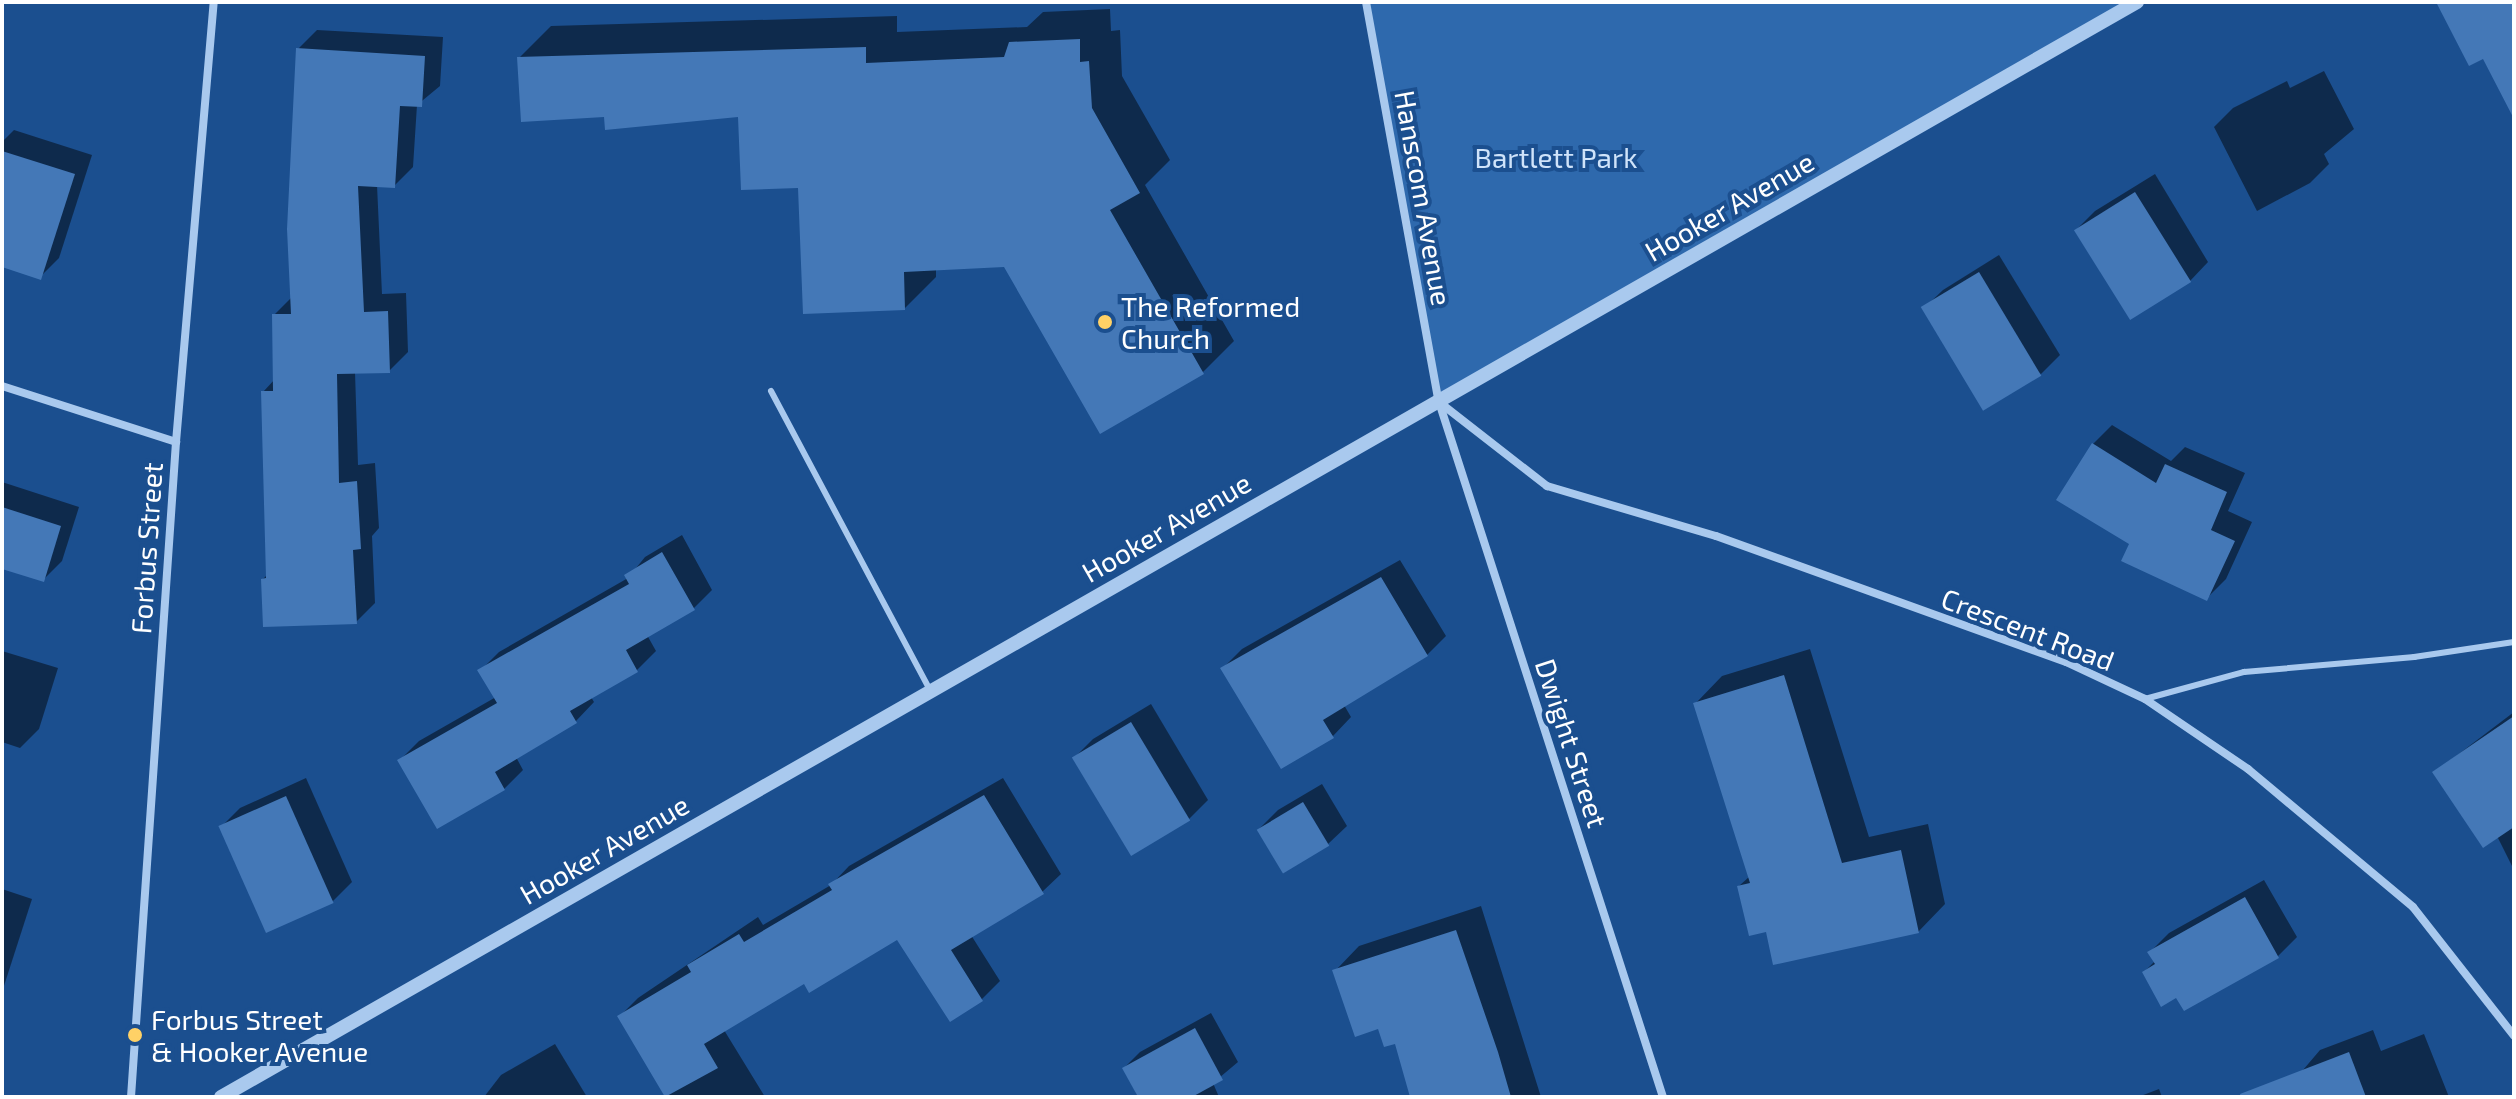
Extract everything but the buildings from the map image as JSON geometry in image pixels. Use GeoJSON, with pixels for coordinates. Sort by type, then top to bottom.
{"type":"FeatureCollection","features":[{"type":"Feature","properties":{"kind":"street","name":"Forbus Street"},"geometry":{"type":"LineString","coordinates":[[131,1097],[176,442],[214,2]]}},
{"type":"Feature","properties":{"kind":"street","name":"Hanscom Avenue"},"geometry":{"type":"LineString","coordinates":[[1366,2],[1439,402]]}},
{"type":"Feature","properties":{"kind":"street","name":"Hooker Avenue"},"geometry":{"type":"LineString","coordinates":[[221,1097],[2137,2]]}},
{"type":"Feature","properties":{"kind":"street"},"geometry":{"type":"LineString","coordinates":[[2,386],[176,442]]}},
{"type":"Feature","properties":{"kind":"street","name":"Crescent Road"},"geometry":{"type":"LineString","coordinates":[[1439,402],[1547,486],[1716,536],[2066,662],[2145,699],[2248,769],[2413,907],[2514,1036]]}},
{"type":"Feature","properties":{"kind":"street","name":"Dwight Street"},"geometry":{"type":"LineString","coordinates":[[1439,402],[1663,1097]]}},
{"type":"Feature","properties":{"kind":"lane"},"geometry":{"type":"LineString","coordinates":[[771,391],[931,692]]}},
{"type":"Feature","properties":{"kind":"lane"},"geometry":{"type":"LineString","coordinates":[[2145,699],[2244,672],[2414,657],[2514,642]]}},
{"type":"Feature","properties":{"kind":"green space","name":"Bartlett Park"},"geometry":{"type":"Polygon","coordinates":[[[1366,2],[2137,2],[1439,402],[1366,2]]]}},
{"type":"Feature","properties":{"kind":"place","name":"The Reformed Church"},"geometry":{"type":"Point","coordinates":[1105,322]}},
{"type":"Feature","properties":{"kind":"place","name":"Forbus Street & Hooker Avenue"},"geometry":{"type":"Point","coordinates":[135,1035]}}]}
